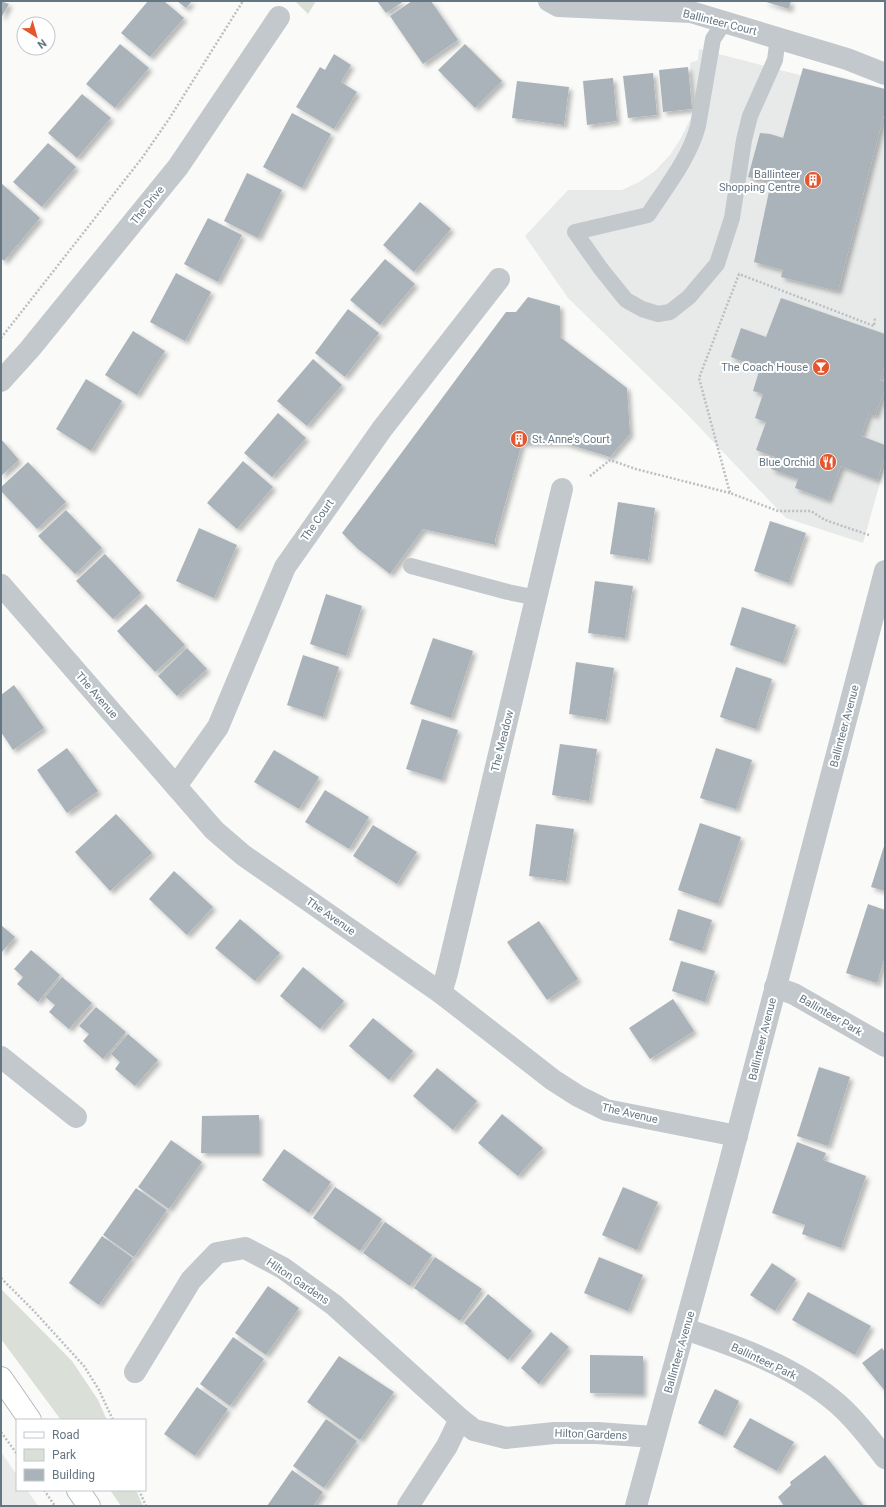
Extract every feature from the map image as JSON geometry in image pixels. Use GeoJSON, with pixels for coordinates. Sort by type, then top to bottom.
{"type":"FeatureCollection","features":[{"type":"Feature","properties":{"kind":"main road"},"geometry":{"type":"LineString","coordinates":[[1,1378],[29,1419]]}},
{"type":"Feature","properties":{"kind":"main road"},"geometry":{"type":"LineString","coordinates":[[79,1491],[89,1506]]}},
{"type":"Feature","properties":{"kind":"street","name":"Ballinteer Court"},"geometry":{"type":"LineString","coordinates":[[549,1],[558,6],[691,12],[847,59],[885,74]]}},
{"type":"Feature","properties":{"kind":"street","name":"The Drive"},"geometry":{"type":"LineString","coordinates":[[1,381],[29,350],[178,167],[279,17]]}},
{"type":"Feature","properties":{"kind":"street","name":"The Court"},"geometry":{"type":"LineString","coordinates":[[176,786],[218,726],[285,567],[382,429],[499,280]]}},
{"type":"Feature","properties":{"kind":"street","name":"The Meadow"},"geometry":{"type":"LineString","coordinates":[[440,993],[537,598],[562,489]]}},
{"type":"Feature","properties":{"kind":"street","name":"Ballinteer Avenue"},"geometry":{"type":"LineString","coordinates":[[636,1506],[738,1136],[885,571]]}},
{"type":"Feature","properties":{"kind":"street","name":"The Avenue"},"geometry":{"type":"LineString","coordinates":[[1,585],[214,830],[243,854],[440,993],[553,1080],[578,1096],[606,1110],[738,1136]]}},
{"type":"Feature","properties":{"kind":"street","name":"Ballinteer Park"},"geometry":{"type":"LineString","coordinates":[[776,987],[794,994],[885,1046]]}},
{"type":"Feature","properties":{"kind":"street"},"geometry":{"type":"LineString","coordinates":[[1,1057],[76,1118]]}},
{"type":"Feature","properties":{"kind":"street","name":"Hilton Gardens"},"geometry":{"type":"LineString","coordinates":[[135,1372],[191,1280],[217,1253],[244,1248],[283,1268],[334,1305],[474,1430],[506,1438],[554,1432],[654,1437]]}},
{"type":"Feature","properties":{"kind":"street","name":"Ballinteer Park"},"geometry":{"type":"LineString","coordinates":[[685,1329],[747,1351],[776,1364],[808,1382],[839,1405],[860,1427],[885,1458]]}},
{"type":"Feature","properties":{"kind":"street"},"geometry":{"type":"LineString","coordinates":[[408,1506],[447,1446],[460,1419]]}},
{"type":"Feature","properties":{"kind":"lane"},"geometry":{"type":"LineString","coordinates":[[725,21],[713,39],[695,136],[683,161],[648,215],[575,232],[601,269],[626,300],[642,309],[658,314],[670,312],[689,297],[717,264],[732,218],[744,140],[750,116],[775,60],[778,37]]}},
{"type":"Feature","properties":{"kind":"lane"},"geometry":{"type":"LineString","coordinates":[[412,566],[508,592],[537,598]]}},
{"type":"Feature","properties":{"kind":"path"},"geometry":{"type":"LineString","coordinates":[[1,338],[142,158],[169,119],[243,1]]}},
{"type":"Feature","properties":{"kind":"path"},"geometry":{"type":"LineString","coordinates":[[730,493],[699,378],[739,274],[874,326],[875,318]]}},
{"type":"Feature","properties":{"kind":"path"},"geometry":{"type":"LineString","coordinates":[[590,476],[610,460],[636,469],[730,493],[778,511],[811,511],[825,520],[869,535]]}},
{"type":"Feature","properties":{"kind":"path"},"geometry":{"type":"LineString","coordinates":[[1,1278],[64,1342],[84,1366],[99,1390],[113,1419]]}},
{"type":"Feature","properties":{"kind":"path"},"geometry":{"type":"LineString","coordinates":[[1,1432],[16,1453]]}},
{"type":"Feature","properties":{"kind":"path"},"geometry":{"type":"LineString","coordinates":[[45,1491],[55,1506]]}},
{"type":"Feature","properties":{"kind":"path"},"geometry":{"type":"LineString","coordinates":[[140,1491],[146,1506]]}},
{"type":"Feature","properties":{"kind":"shaded area"},"geometry":{"type":"Polygon","coordinates":[[[699,49],[885,97],[885,465],[863,543],[786,518],[685,412],[568,298],[525,236],[568,190],[622,190],[639,182],[655,171],[670,155],[681,138],[694,111],[690,63],[698,60],[699,49]]]}},
{"type":"Feature","properties":{"kind":"shaded area"},"geometry":{"type":"Polygon","coordinates":[[[1,1452],[16,1474],[16,1491],[28,1491],[38,1506],[1,1506],[1,1452]]]}},
{"type":"Feature","properties":{"kind":"green space"},"geometry":{"type":"Polygon","coordinates":[[[295,1],[316,1],[308,14],[295,1]]]}},
{"type":"Feature","properties":{"kind":"green space"},"geometry":{"type":"Polygon","coordinates":[[[1,1289],[72,1361],[98,1400],[107,1419],[60,1419],[1,1339],[1,1289]]]}},
{"type":"Feature","properties":{"kind":"green space"},"geometry":{"type":"Polygon","coordinates":[[[111,1491],[136,1491],[143,1506],[121,1506],[111,1491]]]}},
{"type":"Feature","properties":{"kind":"building"},"geometry":{"type":"Polygon","coordinates":[[[1,1],[9,4],[1,18],[1,1]]]}},
{"type":"Feature","properties":{"kind":"building"},"geometry":{"type":"Polygon","coordinates":[[[148,1],[164,1],[184,18],[150,57],[121,33],[148,1]]]}},
{"type":"Feature","properties":{"kind":"building"},"geometry":{"type":"Polygon","coordinates":[[[177,1],[192,1],[186,8],[177,1]]]}},
{"type":"Feature","properties":{"kind":"building"},"geometry":{"type":"Polygon","coordinates":[[[377,1],[404,1],[386,13],[377,1]]]}},
{"type":"Feature","properties":{"kind":"building"},"geometry":{"type":"Polygon","coordinates":[[[412,1],[431,1],[458,40],[423,64],[390,16],[412,1]]]}},
{"type":"Feature","properties":{"kind":"building"},"geometry":{"type":"Polygon","coordinates":[[[763,1],[791,1],[789,9],[763,1]]]}},
{"type":"Feature","properties":{"kind":"building"},"geometry":{"type":"Polygon","coordinates":[[[120,44],[149,68],[115,108],[86,84],[120,44]]]}},
{"type":"Feature","properties":{"kind":"building"},"geometry":{"type":"Polygon","coordinates":[[[465,44],[502,81],[475,108],[438,70],[465,44]]]}},
{"type":"Feature","properties":{"kind":"building"},"geometry":{"type":"Polygon","coordinates":[[[334,54],[351,65],[341,82],[357,92],[334,129],[296,107],[320,67],[325,70],[334,54]]]}},
{"type":"Feature","properties":{"kind":"building"},"geometry":{"type":"Polygon","coordinates":[[[688,67],[692,109],[663,112],[659,70],[688,67]]]}},
{"type":"Feature","properties":{"kind":"building","name":"Ballinteer Shopping Centre"},"geometry":{"type":"Polygon","coordinates":[[[803,68],[885,89],[885,111],[838,291],[781,277],[783,270],[754,262],[771,182],[748,177],[760,133],[783,138],[803,68]]]}},
{"type":"Feature","properties":{"kind":"building"},"geometry":{"type":"Polygon","coordinates":[[[653,73],[657,115],[628,118],[623,76],[653,73]]]}},
{"type":"Feature","properties":{"kind":"building"},"geometry":{"type":"Polygon","coordinates":[[[613,78],[617,121],[587,125],[583,81],[613,78]]]}},
{"type":"Feature","properties":{"kind":"building"},"geometry":{"type":"Polygon","coordinates":[[[517,81],[569,87],[564,125],[512,118],[517,81]]]}},
{"type":"Feature","properties":{"kind":"building"},"geometry":{"type":"Polygon","coordinates":[[[82,94],[111,118],[77,158],[48,133],[82,94]]]}},
{"type":"Feature","properties":{"kind":"building"},"geometry":{"type":"Polygon","coordinates":[[[292,113],[331,134],[302,188],[263,167],[292,113]]]}},
{"type":"Feature","properties":{"kind":"building"},"geometry":{"type":"Polygon","coordinates":[[[48,143],[76,167],[42,207],[13,182],[48,143]]]}},
{"type":"Feature","properties":{"kind":"building"},"geometry":{"type":"Polygon","coordinates":[[[247,173],[282,190],[258,238],[224,221],[247,173]]]}},
{"type":"Feature","properties":{"kind":"building"},"geometry":{"type":"Polygon","coordinates":[[[1,183],[40,218],[4,261],[1,258],[1,183]]]}},
{"type":"Feature","properties":{"kind":"building"},"geometry":{"type":"Polygon","coordinates":[[[420,202],[451,229],[414,272],[383,245],[420,202]]]}},
{"type":"Feature","properties":{"kind":"building"},"geometry":{"type":"Polygon","coordinates":[[[208,218],[242,235],[218,282],[184,264],[208,218]]]}},
{"type":"Feature","properties":{"kind":"building"},"geometry":{"type":"Polygon","coordinates":[[[385,259],[415,284],[380,325],[350,300],[385,259]]]}},
{"type":"Feature","properties":{"kind":"building"},"geometry":{"type":"Polygon","coordinates":[[[176,273],[211,292],[185,341],[150,322],[176,273]]]}},
{"type":"Feature","properties":{"kind":"building","name":"St. Anne's Court"},"geometry":{"type":"Polygon","coordinates":[[[528,297],[560,306],[560,337],[627,388],[630,434],[610,457],[564,443],[522,443],[495,540],[496,545],[423,529],[390,574],[358,549],[342,533],[506,312],[516,312],[528,297]]]}},
{"type":"Feature","properties":{"kind":"building","name":"The Coach House"},"geometry":{"type":"Polygon","coordinates":[[[781,298],[885,334],[885,365],[880,380],[885,382],[885,389],[875,416],[869,413],[861,436],[885,445],[885,457],[877,480],[841,466],[828,500],[795,488],[798,479],[771,469],[775,457],[756,450],[766,422],[755,418],[763,394],[753,391],[760,368],[731,357],[741,328],[766,337],[781,298]]]}},
{"type":"Feature","properties":{"kind":"building"},"geometry":{"type":"Polygon","coordinates":[[[348,309],[379,333],[345,377],[315,353],[348,309]]]}},
{"type":"Feature","properties":{"kind":"building"},"geometry":{"type":"Polygon","coordinates":[[[133,331],[165,351],[137,395],[105,375],[133,331]]]}},
{"type":"Feature","properties":{"kind":"building"},"geometry":{"type":"Polygon","coordinates":[[[313,359],[342,385],[307,426],[277,401],[313,359]]]}},
{"type":"Feature","properties":{"kind":"building"},"geometry":{"type":"Polygon","coordinates":[[[86,379],[122,401],[91,451],[56,429],[86,379]]]}},
{"type":"Feature","properties":{"kind":"building"},"geometry":{"type":"Polygon","coordinates":[[[278,413],[306,438],[272,477],[244,453],[278,413]]]}},
{"type":"Feature","properties":{"kind":"building"},"geometry":{"type":"Polygon","coordinates":[[[1,439],[19,460],[1,476],[1,439]]]}},
{"type":"Feature","properties":{"kind":"building"},"geometry":{"type":"Polygon","coordinates":[[[243,461],[273,487],[237,529],[207,503],[243,461]]]}},
{"type":"Feature","properties":{"kind":"building"},"geometry":{"type":"Polygon","coordinates":[[[28,462],[66,502],[37,529],[1,491],[1,487],[28,462]]]}},
{"type":"Feature","properties":{"kind":"building"},"geometry":{"type":"Polygon","coordinates":[[[618,502],[655,508],[648,560],[610,554],[618,502]]]}},
{"type":"Feature","properties":{"kind":"building"},"geometry":{"type":"Polygon","coordinates":[[[66,510],[102,548],[75,574],[38,536],[66,510]]]}},
{"type":"Feature","properties":{"kind":"building"},"geometry":{"type":"Polygon","coordinates":[[[770,521],[806,533],[789,583],[754,571],[770,521]]]}},
{"type":"Feature","properties":{"kind":"building"},"geometry":{"type":"Polygon","coordinates":[[[199,528],[237,545],[214,598],[176,581],[199,528]]]}},
{"type":"Feature","properties":{"kind":"building"},"geometry":{"type":"Polygon","coordinates":[[[105,554],[141,593],[113,619],[76,581],[105,554]]]}},
{"type":"Feature","properties":{"kind":"building"},"geometry":{"type":"Polygon","coordinates":[[[595,581],[633,586],[625,638],[588,633],[595,581]]]}},
{"type":"Feature","properties":{"kind":"building"},"geometry":{"type":"Polygon","coordinates":[[[326,594],[362,606],[346,656],[310,644],[326,594]]]}},
{"type":"Feature","properties":{"kind":"building"},"geometry":{"type":"Polygon","coordinates":[[[146,604],[185,645],[155,672],[117,631],[146,604]]]}},
{"type":"Feature","properties":{"kind":"building"},"geometry":{"type":"Polygon","coordinates":[[[742,607],[796,625],[783,663],[730,645],[742,607]]]}},
{"type":"Feature","properties":{"kind":"building"},"geometry":{"type":"Polygon","coordinates":[[[433,638],[473,651],[451,718],[410,704],[433,638]]]}},
{"type":"Feature","properties":{"kind":"building"},"geometry":{"type":"Polygon","coordinates":[[[187,648],[207,669],[177,696],[158,676],[187,648]]]}},
{"type":"Feature","properties":{"kind":"building"},"geometry":{"type":"Polygon","coordinates":[[[303,655],[339,667],[323,717],[287,705],[303,655]]]}},
{"type":"Feature","properties":{"kind":"building"},"geometry":{"type":"Polygon","coordinates":[[[576,662],[614,668],[606,720],[569,714],[576,662]]]}},
{"type":"Feature","properties":{"kind":"building"},"geometry":{"type":"Polygon","coordinates":[[[736,667],[772,679],[756,729],[720,717],[736,667]]]}},
{"type":"Feature","properties":{"kind":"building"},"geometry":{"type":"Polygon","coordinates":[[[14,685],[44,728],[13,750],[1,732],[1,695],[14,685]]]}},
{"type":"Feature","properties":{"kind":"building"},"geometry":{"type":"Polygon","coordinates":[[[422,719],[458,730],[442,780],[406,769],[422,719]]]}},
{"type":"Feature","properties":{"kind":"building"},"geometry":{"type":"Polygon","coordinates":[[[560,744],[597,749],[589,801],[552,795],[560,744]]]}},
{"type":"Feature","properties":{"kind":"building"},"geometry":{"type":"Polygon","coordinates":[[[67,748],[98,791],[67,813],[37,770],[67,748]]]}},
{"type":"Feature","properties":{"kind":"building"},"geometry":{"type":"Polygon","coordinates":[[[716,748],[752,760],[736,809],[700,798],[716,748]]]}},
{"type":"Feature","properties":{"kind":"building"},"geometry":{"type":"Polygon","coordinates":[[[274,750],[319,777],[299,809],[254,782],[274,750]]]}},
{"type":"Feature","properties":{"kind":"building"},"geometry":{"type":"Polygon","coordinates":[[[325,790],[369,817],[349,849],[305,822],[325,790]]]}},
{"type":"Feature","properties":{"kind":"building"},"geometry":{"type":"Polygon","coordinates":[[[116,814],[152,853],[110,891],[75,852],[116,814]]]}},
{"type":"Feature","properties":{"kind":"building"},"geometry":{"type":"Polygon","coordinates":[[[700,823],[741,837],[718,904],[678,890],[700,823]]]}},
{"type":"Feature","properties":{"kind":"building"},"geometry":{"type":"Polygon","coordinates":[[[536,824],[574,829],[566,881],[529,876],[536,824]]]}},
{"type":"Feature","properties":{"kind":"building"},"geometry":{"type":"Polygon","coordinates":[[[373,825],[417,852],[397,884],[353,856],[373,825]]]}},
{"type":"Feature","properties":{"kind":"building"},"geometry":{"type":"Polygon","coordinates":[[[885,843],[885,891],[871,887],[885,843]]]}},
{"type":"Feature","properties":{"kind":"building"},"geometry":{"type":"Polygon","coordinates":[[[174,871],[213,907],[187,935],[149,899],[174,871]]]}},
{"type":"Feature","properties":{"kind":"building"},"geometry":{"type":"Polygon","coordinates":[[[868,904],[885,910],[885,957],[877,983],[846,973],[868,904]]]}},
{"type":"Feature","properties":{"kind":"building"},"geometry":{"type":"Polygon","coordinates":[[[678,909],[712,920],[702,951],[669,940],[678,909]]]}},
{"type":"Feature","properties":{"kind":"building"},"geometry":{"type":"Polygon","coordinates":[[[240,919],[280,953],[255,981],[215,948],[240,919]]]}},
{"type":"Feature","properties":{"kind":"building"},"geometry":{"type":"Polygon","coordinates":[[[539,921],[578,979],[547,1000],[507,942],[539,921]]]}},
{"type":"Feature","properties":{"kind":"building"},"geometry":{"type":"Polygon","coordinates":[[[1,925],[15,937],[1,953],[1,925]]]}},
{"type":"Feature","properties":{"kind":"building"},"geometry":{"type":"Polygon","coordinates":[[[31,950],[60,975],[38,1002],[17,984],[23,977],[14,969],[31,950]]]}},
{"type":"Feature","properties":{"kind":"building"},"geometry":{"type":"Polygon","coordinates":[[[681,961],[715,971],[705,1002],[672,991],[681,961]]]}},
{"type":"Feature","properties":{"kind":"building"},"geometry":{"type":"Polygon","coordinates":[[[303,967],[344,1001],[320,1029],[280,996],[303,967]]]}},
{"type":"Feature","properties":{"kind":"building"},"geometry":{"type":"Polygon","coordinates":[[[62,977],[92,1003],[69,1029],[49,1012],[55,1005],[45,997],[62,977]]]}},
{"type":"Feature","properties":{"kind":"building"},"geometry":{"type":"Polygon","coordinates":[[[673,999],[694,1031],[650,1059],[629,1028],[673,999]]]}},
{"type":"Feature","properties":{"kind":"building"},"geometry":{"type":"Polygon","coordinates":[[[96,1007],[126,1032],[103,1059],[83,1041],[89,1034],[79,1026],[96,1007]]]}},
{"type":"Feature","properties":{"kind":"building"},"geometry":{"type":"Polygon","coordinates":[[[373,1018],[413,1051],[389,1080],[349,1046],[373,1018]]]}},
{"type":"Feature","properties":{"kind":"building"},"geometry":{"type":"Polygon","coordinates":[[[128,1034],[158,1060],[135,1086],[115,1069],[120,1062],[111,1054],[128,1034]]]}},
{"type":"Feature","properties":{"kind":"building"},"geometry":{"type":"Polygon","coordinates":[[[819,1067],[850,1077],[828,1146],[797,1136],[819,1067]]]}},
{"type":"Feature","properties":{"kind":"building"},"geometry":{"type":"Polygon","coordinates":[[[437,1068],[477,1101],[453,1130],[413,1096],[437,1068]]]}},
{"type":"Feature","properties":{"kind":"building"},"geometry":{"type":"Polygon","coordinates":[[[502,1114],[543,1148],[518,1176],[478,1143],[502,1114]]]}},
{"type":"Feature","properties":{"kind":"building"},"geometry":{"type":"Polygon","coordinates":[[[259,1115],[259,1153],[201,1153],[202,1116],[259,1115]]]}},
{"type":"Feature","properties":{"kind":"building"},"geometry":{"type":"Polygon","coordinates":[[[171,1140],[202,1162],[169,1209],[138,1187],[171,1140]]]}},
{"type":"Feature","properties":{"kind":"building"},"geometry":{"type":"Polygon","coordinates":[[[797,1142],[826,1153],[823,1160],[866,1176],[841,1248],[802,1234],[805,1225],[772,1213],[797,1142]]]}},
{"type":"Feature","properties":{"kind":"building"},"geometry":{"type":"Polygon","coordinates":[[[284,1149],[331,1182],[309,1213],[262,1180],[284,1149]]]}},
{"type":"Feature","properties":{"kind":"building"},"geometry":{"type":"Polygon","coordinates":[[[335,1187],[382,1219],[360,1251],[313,1218],[335,1187]]]}},
{"type":"Feature","properties":{"kind":"building"},"geometry":{"type":"Polygon","coordinates":[[[623,1187],[658,1202],[637,1250],[602,1235],[623,1187]]]}},
{"type":"Feature","properties":{"kind":"building"},"geometry":{"type":"Polygon","coordinates":[[[136,1188],[167,1210],[134,1257],[103,1235],[136,1188]]]}},
{"type":"Feature","properties":{"kind":"building"},"geometry":{"type":"Polygon","coordinates":[[[385,1222],[432,1255],[410,1286],[363,1253],[385,1222]]]}},
{"type":"Feature","properties":{"kind":"building"},"geometry":{"type":"Polygon","coordinates":[[[102,1236],[133,1258],[99,1305],[69,1283],[102,1236]]]}},
{"type":"Feature","properties":{"kind":"building"},"geometry":{"type":"Polygon","coordinates":[[[435,1257],[482,1289],[460,1321],[414,1288],[435,1257]]]}},
{"type":"Feature","properties":{"kind":"building"},"geometry":{"type":"Polygon","coordinates":[[[599,1257],[643,1275],[628,1311],[584,1293],[599,1257]]]}},
{"type":"Feature","properties":{"kind":"building"},"geometry":{"type":"Polygon","coordinates":[[[772,1263],[796,1279],[775,1311],[750,1295],[772,1263]]]}},
{"type":"Feature","properties":{"kind":"building"},"geometry":{"type":"Polygon","coordinates":[[[268,1286],[299,1308],[266,1355],[235,1333],[268,1286]]]}},
{"type":"Feature","properties":{"kind":"building"},"geometry":{"type":"Polygon","coordinates":[[[808,1292],[871,1326],[855,1355],[792,1320],[808,1292]]]}},
{"type":"Feature","properties":{"kind":"building"},"geometry":{"type":"Polygon","coordinates":[[[488,1294],[532,1331],[508,1360],[464,1323],[488,1294]]]}},
{"type":"Feature","properties":{"kind":"building"},"geometry":{"type":"Polygon","coordinates":[[[551,1332],[569,1347],[539,1384],[521,1368],[551,1332]]]}},
{"type":"Feature","properties":{"kind":"building"},"geometry":{"type":"Polygon","coordinates":[[[233,1337],[264,1359],[230,1406],[200,1384],[233,1337]]]}},
{"type":"Feature","properties":{"kind":"building"},"geometry":{"type":"Polygon","coordinates":[[[882,1348],[885,1352],[885,1391],[862,1363],[882,1348]]]}},
{"type":"Feature","properties":{"kind":"building"},"geometry":{"type":"Polygon","coordinates":[[[590,1355],[643,1356],[643,1394],[590,1393],[590,1355]]]}},
{"type":"Feature","properties":{"kind":"building"},"geometry":{"type":"Polygon","coordinates":[[[339,1356],[394,1392],[360,1440],[307,1402],[339,1356]]]}},
{"type":"Feature","properties":{"kind":"building"},"geometry":{"type":"Polygon","coordinates":[[[197,1387],[228,1409],[195,1456],[164,1434],[197,1387]]]}},
{"type":"Feature","properties":{"kind":"building"},"geometry":{"type":"Polygon","coordinates":[[[715,1389],[739,1401],[723,1436],[698,1423],[715,1389]]]}},
{"type":"Feature","properties":{"kind":"building"},"geometry":{"type":"Polygon","coordinates":[[[750,1418],[794,1442],[777,1471],[733,1447],[750,1418]]]}},
{"type":"Feature","properties":{"kind":"building"},"geometry":{"type":"Polygon","coordinates":[[[326,1419],[357,1441],[324,1488],[293,1466],[326,1419]]]}},
{"type":"Feature","properties":{"kind":"building"},"geometry":{"type":"Polygon","coordinates":[[[825,1455],[864,1506],[784,1506],[778,1497],[791,1485],[790,1482],[825,1455]]]}},
{"type":"Feature","properties":{"kind":"building"},"geometry":{"type":"Polygon","coordinates":[[[292,1470],[323,1492],[313,1506],[267,1506],[292,1470]]]}},
{"type":"Feature","properties":{"kind":"place","name":"Ballinteer Shopping Centre"},"geometry":{"type":"Point","coordinates":[813,180]}},
{"type":"Feature","properties":{"kind":"place","name":"The Coach House"},"geometry":{"type":"Point","coordinates":[821,367]}},
{"type":"Feature","properties":{"kind":"place","name":"St. Anne's Court"},"geometry":{"type":"Point","coordinates":[519,439]}},
{"type":"Feature","properties":{"kind":"place","name":"Blue Orchid"},"geometry":{"type":"Point","coordinates":[828,462]}}]}
